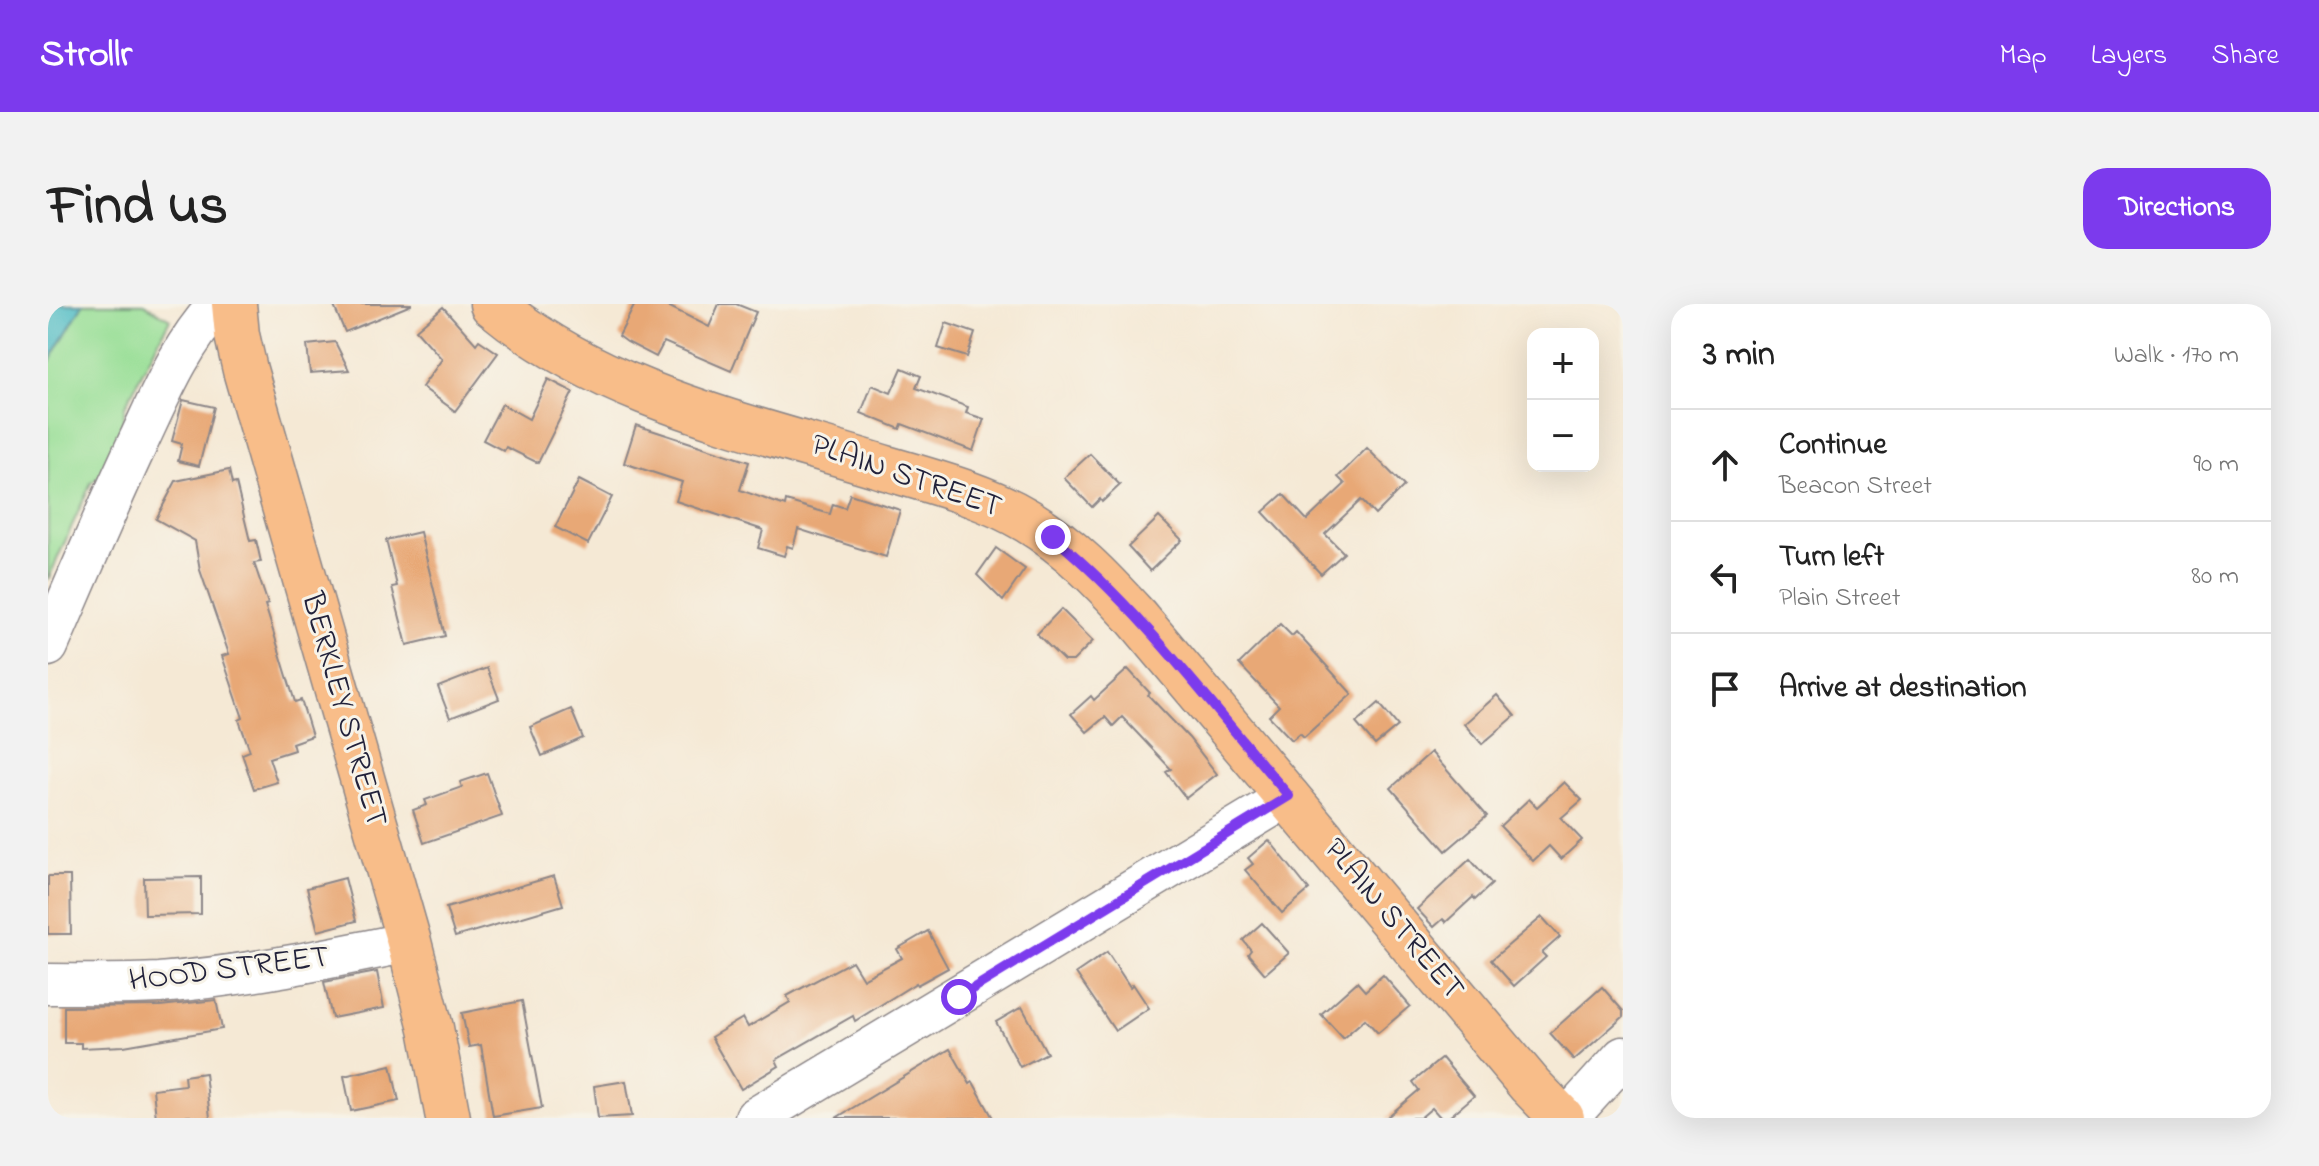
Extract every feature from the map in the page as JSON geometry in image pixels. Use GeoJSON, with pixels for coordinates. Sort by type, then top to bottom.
{"type":"FeatureCollection","features":[{"type":"Feature","properties":{"kind":"main road","name":"BERKLEY STREET"},"geometry":{"type":"LineString","coordinates":[[234,304],[245,370],[409,942],[431,1028],[448,1118]]}},
{"type":"Feature","properties":{"kind":"main road","name":"PLAIN STREET"},"geometry":{"type":"LineString","coordinates":[[492,304],[522,328],[564,354],[628,386],[677,404],[925,479],[996,505],[1053,537],[1100,578],[1289,796],[1530,1085],[1565,1118]]}},
{"type":"Feature","properties":{"kind":"street"},"geometry":{"type":"LineString","coordinates":[[48,646],[174,365],[194,332],[219,304]]}},
{"type":"Feature","properties":{"kind":"street"},"geometry":{"type":"LineString","coordinates":[[755,1118],[1289,796]]}},
{"type":"Feature","properties":{"kind":"street","name":"HOOD STREET"},"geometry":{"type":"LineString","coordinates":[[48,984],[188,980],[320,961],[409,942]]}},
{"type":"Feature","properties":{"kind":"street"},"geometry":{"type":"LineString","coordinates":[[1565,1118],[1623,1057]]}},
{"type":"Feature","properties":{"kind":"green space"},"geometry":{"type":"Polygon","coordinates":[[[83,304],[144,304],[170,319],[125,406],[121,436],[105,473],[91,483],[48,580],[48,364],[83,304]]]}},
{"type":"Feature","properties":{"kind":"water"},"geometry":{"type":"Polygon","coordinates":[[[48,304],[83,304],[48,364],[48,304]]]}},
{"type":"Feature","properties":{"kind":"building"},"geometry":{"type":"Polygon","coordinates":[[[333,304],[411,304],[411,305],[345,332],[333,304]]]}},
{"type":"Feature","properties":{"kind":"building"},"geometry":{"type":"Polygon","coordinates":[[[635,304],[664,304],[709,327],[719,304],[736,304],[756,312],[731,371],[664,342],[656,357],[627,342],[619,336],[635,304]]]}},
{"type":"Feature","properties":{"kind":"building"},"geometry":{"type":"Polygon","coordinates":[[[443,307],[476,344],[479,340],[498,353],[455,411],[422,387],[442,359],[416,330],[443,307]]]}},
{"type":"Feature","properties":{"kind":"building"},"geometry":{"type":"Polygon","coordinates":[[[946,323],[975,333],[967,357],[938,348],[946,323]]]}},
{"type":"Feature","properties":{"kind":"building"},"geometry":{"type":"Polygon","coordinates":[[[335,342],[349,370],[310,373],[307,345],[335,342]]]}},
{"type":"Feature","properties":{"kind":"building"},"geometry":{"type":"Polygon","coordinates":[[[902,368],[921,376],[916,388],[968,407],[966,413],[984,419],[973,451],[902,424],[900,429],[861,413],[872,385],[891,393],[902,368]]]}},
{"type":"Feature","properties":{"kind":"building"},"geometry":{"type":"Polygon","coordinates":[[[548,379],[573,392],[538,463],[506,447],[504,451],[483,440],[502,404],[529,419],[548,379]]]}},
{"type":"Feature","properties":{"kind":"building"},"geometry":{"type":"Polygon","coordinates":[[[183,400],[214,407],[199,466],[178,461],[182,444],[172,441],[183,400]]]}},
{"type":"Feature","properties":{"kind":"building"},"geometry":{"type":"Polygon","coordinates":[[[636,425],[749,462],[740,490],[785,506],[786,501],[830,514],[833,504],[845,508],[850,494],[900,510],[886,557],[798,529],[793,548],[787,546],[784,556],[758,548],[763,530],[676,501],[682,482],[624,463],[636,425]]]}},
{"type":"Feature","properties":{"kind":"building"},"geometry":{"type":"Polygon","coordinates":[[[1367,448],[1404,486],[1375,515],[1361,500],[1325,534],[1344,553],[1321,574],[1263,512],[1283,494],[1307,520],[1345,484],[1338,477],[1367,448]]]}},
{"type":"Feature","properties":{"kind":"building"},"geometry":{"type":"Polygon","coordinates":[[[1090,454],[1120,485],[1092,507],[1064,478],[1090,454]]]}},
{"type":"Feature","properties":{"kind":"building"},"geometry":{"type":"Polygon","coordinates":[[[229,470],[232,484],[236,483],[250,541],[256,540],[261,562],[254,563],[295,702],[301,700],[312,736],[292,743],[294,750],[269,758],[277,782],[254,789],[242,754],[250,751],[239,720],[243,718],[222,656],[229,654],[200,570],[195,541],[156,519],[176,481],[229,470]]]}},
{"type":"Feature","properties":{"kind":"building"},"geometry":{"type":"Polygon","coordinates":[[[579,480],[612,497],[588,544],[555,527],[579,480]]]}},
{"type":"Feature","properties":{"kind":"building"},"geometry":{"type":"Polygon","coordinates":[[[1159,517],[1182,540],[1150,571],[1128,547],[1159,517]]]}},
{"type":"Feature","properties":{"kind":"building"},"geometry":{"type":"Polygon","coordinates":[[[420,532],[445,636],[407,645],[392,587],[397,586],[386,540],[420,532]]]}},
{"type":"Feature","properties":{"kind":"building"},"geometry":{"type":"Polygon","coordinates":[[[996,548],[1025,569],[1003,601],[977,575],[996,548]]]}},
{"type":"Feature","properties":{"kind":"building"},"geometry":{"type":"Polygon","coordinates":[[[1061,609],[1093,641],[1073,661],[1064,661],[1037,634],[1061,609]]]}},
{"type":"Feature","properties":{"kind":"building"},"geometry":{"type":"Polygon","coordinates":[[[1280,624],[1292,636],[1296,632],[1352,694],[1304,737],[1300,733],[1292,740],[1269,716],[1279,706],[1239,664],[1280,624]]]}},
{"type":"Feature","properties":{"kind":"building"},"geometry":{"type":"Polygon","coordinates":[[[487,668],[499,699],[450,718],[438,687],[487,668]]]}},
{"type":"Feature","properties":{"kind":"building"},"geometry":{"type":"Polygon","coordinates":[[[1128,669],[1217,774],[1186,798],[1166,772],[1171,769],[1122,717],[1113,726],[1105,717],[1087,732],[1071,714],[1091,696],[1094,700],[1128,669]]]}},
{"type":"Feature","properties":{"kind":"building"},"geometry":{"type":"Polygon","coordinates":[[[1497,695],[1515,716],[1482,744],[1464,724],[1497,695]]]}},
{"type":"Feature","properties":{"kind":"building"},"geometry":{"type":"Polygon","coordinates":[[[1379,703],[1398,726],[1375,745],[1356,723],[1379,703]]]}},
{"type":"Feature","properties":{"kind":"building"},"geometry":{"type":"Polygon","coordinates":[[[571,709],[583,738],[542,756],[530,727],[571,709]]]}},
{"type":"Feature","properties":{"kind":"building"},"geometry":{"type":"Polygon","coordinates":[[[1431,752],[1487,816],[1446,851],[1391,788],[1431,752]]]}},
{"type":"Feature","properties":{"kind":"building"},"geometry":{"type":"Polygon","coordinates":[[[487,773],[502,816],[424,843],[413,810],[427,805],[425,800],[462,787],[460,782],[487,773]]]}},
{"type":"Feature","properties":{"kind":"building"},"geometry":{"type":"Polygon","coordinates":[[[1564,782],[1582,800],[1561,818],[1582,840],[1561,859],[1549,846],[1533,861],[1500,826],[1529,799],[1537,807],[1564,782]]]}},
{"type":"Feature","properties":{"kind":"building"},"geometry":{"type":"Polygon","coordinates":[[[1269,840],[1309,890],[1282,913],[1245,870],[1253,864],[1248,858],[1269,840]]]}},
{"type":"Feature","properties":{"kind":"building"},"geometry":{"type":"Polygon","coordinates":[[[1470,859],[1492,884],[1446,922],[1443,919],[1434,927],[1417,909],[1470,859]]]}},
{"type":"Feature","properties":{"kind":"building"},"geometry":{"type":"Polygon","coordinates":[[[48,876],[70,876],[71,934],[48,934],[48,876]]]}},
{"type":"Feature","properties":{"kind":"building"},"geometry":{"type":"Polygon","coordinates":[[[554,876],[563,905],[455,937],[446,908],[554,876]]]}},
{"type":"Feature","properties":{"kind":"building"},"geometry":{"type":"Polygon","coordinates":[[[201,877],[201,914],[145,915],[144,878],[201,877]]]}},
{"type":"Feature","properties":{"kind":"building"},"geometry":{"type":"Polygon","coordinates":[[[345,878],[356,921],[318,931],[307,888],[345,878]]]}},
{"type":"Feature","properties":{"kind":"building"},"geometry":{"type":"Polygon","coordinates":[[[1542,917],[1560,937],[1542,953],[1546,957],[1514,986],[1491,960],[1542,917]]]}},
{"type":"Feature","properties":{"kind":"building"},"geometry":{"type":"Polygon","coordinates":[[[1262,923],[1289,953],[1265,974],[1248,954],[1251,950],[1243,940],[1262,923]]]}},
{"type":"Feature","properties":{"kind":"building"},"geometry":{"type":"Polygon","coordinates":[[[928,931],[948,968],[916,983],[855,1021],[853,1016],[776,1060],[779,1066],[741,1089],[711,1037],[743,1018],[748,1027],[790,1002],[787,996],[852,961],[863,979],[902,958],[897,949],[928,931]]]}},
{"type":"Feature","properties":{"kind":"building"},"geometry":{"type":"Polygon","coordinates":[[[1107,952],[1130,987],[1133,984],[1149,1008],[1115,1031],[1076,973],[1107,952]]]}},
{"type":"Feature","properties":{"kind":"building"},"geometry":{"type":"Polygon","coordinates":[[[377,972],[384,1008],[332,1018],[324,982],[377,972]]]}},
{"type":"Feature","properties":{"kind":"building"},"geometry":{"type":"Polygon","coordinates":[[[1383,975],[1410,1006],[1378,1033],[1365,1019],[1343,1038],[1321,1014],[1357,982],[1365,991],[1383,975]]]}},
{"type":"Feature","properties":{"kind":"building"},"geometry":{"type":"Polygon","coordinates":[[[1602,987],[1623,1011],[1623,1017],[1574,1060],[1550,1033],[1602,987]]]}},
{"type":"Feature","properties":{"kind":"building"},"geometry":{"type":"Polygon","coordinates":[[[216,1000],[222,1029],[124,1046],[81,1048],[81,1043],[64,1043],[64,1007],[160,1006],[216,1000]]]}},
{"type":"Feature","properties":{"kind":"building"},"geometry":{"type":"Polygon","coordinates":[[[522,1001],[542,1108],[493,1116],[481,1045],[469,1047],[462,1013],[522,1001]]]}},
{"type":"Feature","properties":{"kind":"building"},"geometry":{"type":"Polygon","coordinates":[[[1022,1007],[1047,1053],[1020,1067],[996,1022],[1022,1007]]]}},
{"type":"Feature","properties":{"kind":"building"},"geometry":{"type":"Polygon","coordinates":[[[950,1049],[993,1118],[836,1118],[950,1049]]]}},
{"type":"Feature","properties":{"kind":"building"},"geometry":{"type":"Polygon","coordinates":[[[1442,1058],[1474,1096],[1448,1118],[1441,1118],[1432,1108],[1420,1118],[1386,1118],[1419,1090],[1413,1082],[1442,1058]]]}},
{"type":"Feature","properties":{"kind":"building"},"geometry":{"type":"Polygon","coordinates":[[[391,1065],[399,1101],[351,1111],[344,1076],[391,1065]]]}},
{"type":"Feature","properties":{"kind":"building"},"geometry":{"type":"Polygon","coordinates":[[[205,1073],[210,1118],[156,1118],[153,1089],[185,1085],[184,1076],[205,1073]]]}},
{"type":"Feature","properties":{"kind":"building"},"geometry":{"type":"Polygon","coordinates":[[[626,1081],[632,1116],[598,1118],[594,1086],[626,1081]]]}},
{"type":"Feature","properties":{"kind":"route"},"geometry":{"type":"LineString","coordinates":[[959,997],[1289,796],[1136,617],[1100,578],[1053,537]]}}]}
